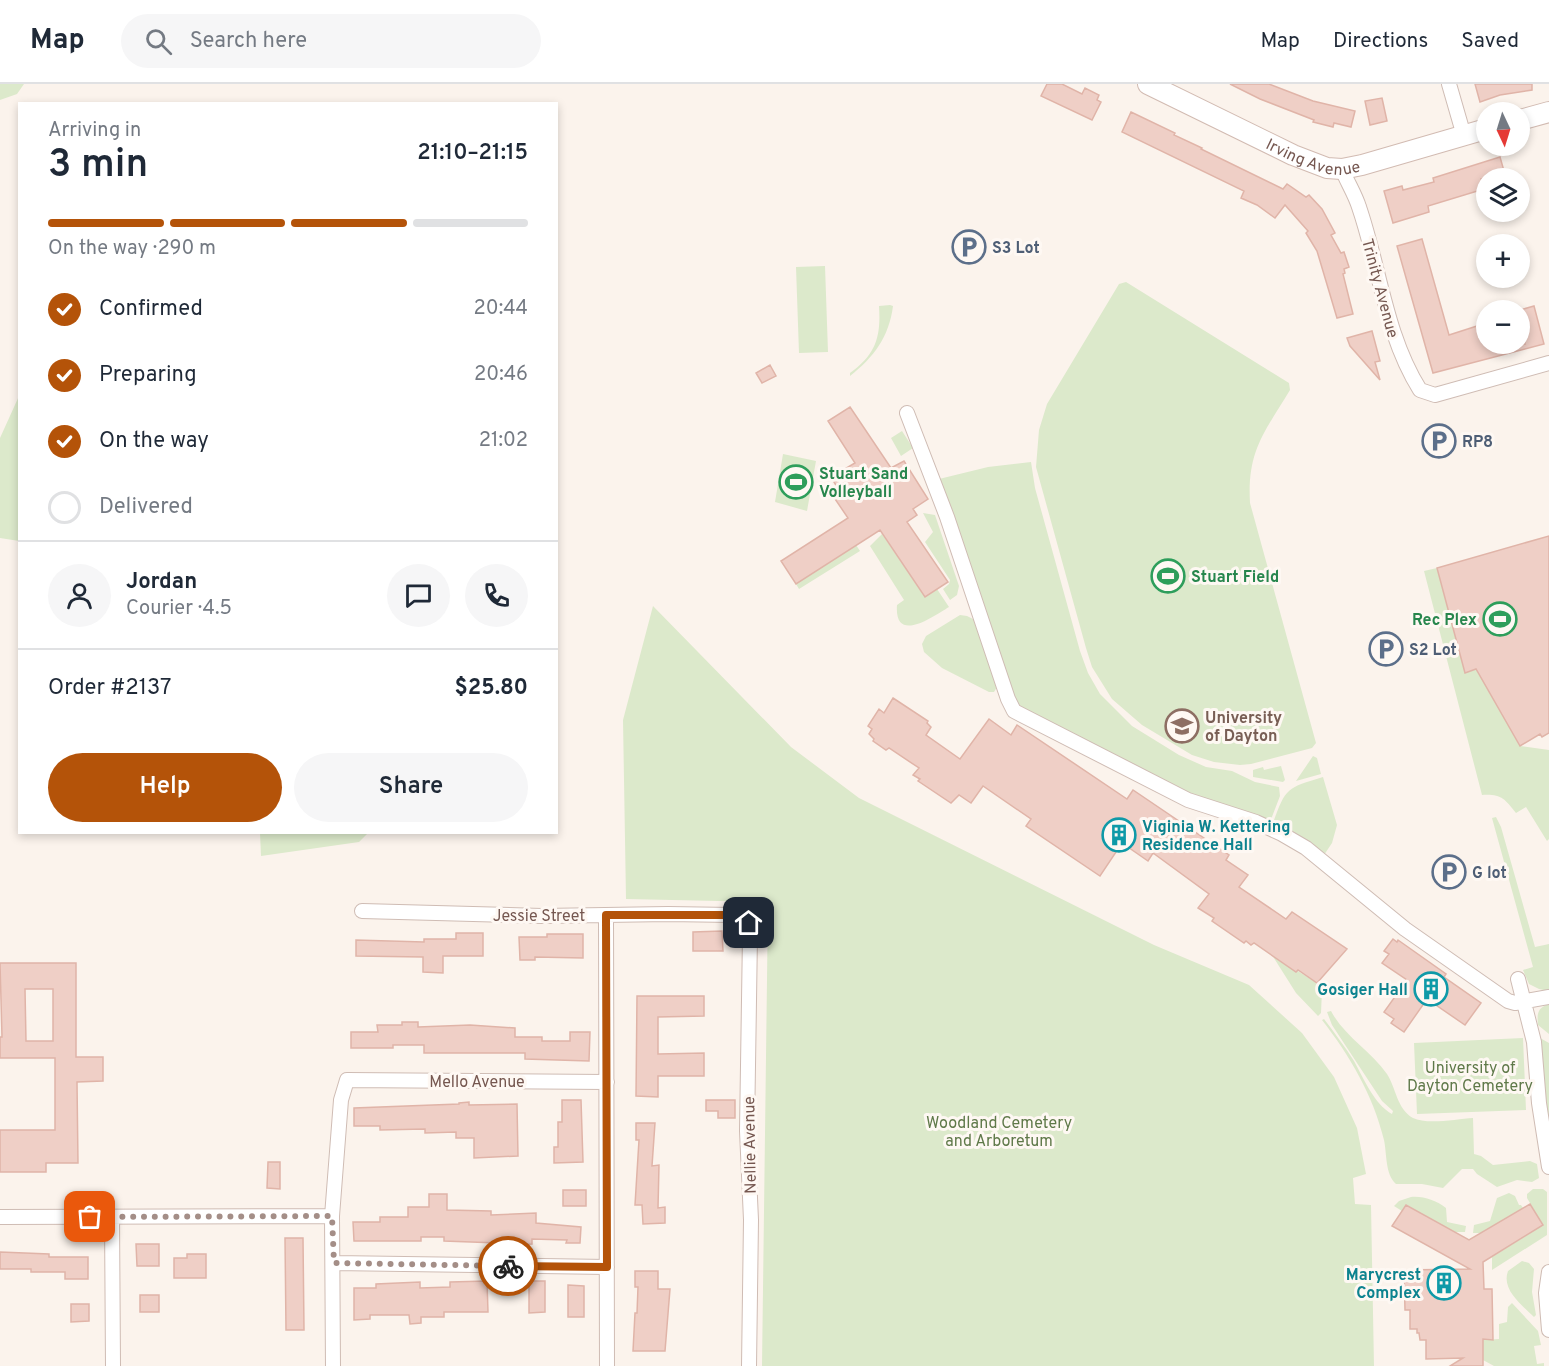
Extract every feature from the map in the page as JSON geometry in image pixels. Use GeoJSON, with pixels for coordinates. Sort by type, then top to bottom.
{"type":"FeatureCollection","features":[{"type":"Feature","properties":{"kind":"street","name":"Irving Avenue"},"geometry":{"type":"LineString","coordinates":[[1148,84],[1293,155],[1327,168],[1342,170],[1476,132]]}},
{"type":"Feature","properties":{"kind":"street"},"geometry":{"type":"LineString","coordinates":[[1449,84],[1464,136]]}},
{"type":"Feature","properties":{"kind":"street"},"geometry":{"type":"LineString","coordinates":[[1530,117],[1549,112]]}},
{"type":"Feature","properties":{"kind":"street","name":"Trinity Avenue"},"geometry":{"type":"LineString","coordinates":[[1342,170],[1359,205],[1396,342],[1406,367],[1420,390],[1435,395],[1549,363]]}},
{"type":"Feature","properties":{"kind":"street"},"geometry":{"type":"LineString","coordinates":[[907,413],[947,517],[1014,711],[1188,800],[1256,822],[1282,834],[1306,848],[1405,929],[1515,1003],[1549,997]]}},
{"type":"Feature","properties":{"kind":"street","name":"Jessie Street"},"geometry":{"type":"LineString","coordinates":[[362,911],[542,916],[732,915],[749,923]]}},
{"type":"Feature","properties":{"kind":"street"},"geometry":{"type":"LineString","coordinates":[[606,915],[607,1366]]}},
{"type":"Feature","properties":{"kind":"street","name":"Nellie Avenue"},"geometry":{"type":"LineString","coordinates":[[748,1366],[751,1220],[747,1131],[749,923]]}},
{"type":"Feature","properties":{"kind":"street"},"geometry":{"type":"LineString","coordinates":[[1518,979],[1534,1042],[1539,1103],[1549,1167]]}},
{"type":"Feature","properties":{"kind":"street","name":"Mello Avenue"},"geometry":{"type":"LineString","coordinates":[[332,1216],[341,1100],[347,1080],[607,1082]]}},
{"type":"Feature","properties":{"kind":"street"},"geometry":{"type":"LineString","coordinates":[[0,1216],[332,1216],[333,1366]]}},
{"type":"Feature","properties":{"kind":"street"},"geometry":{"type":"LineString","coordinates":[[112,1217],[113,1366]]}},
{"type":"Feature","properties":{"kind":"street"},"geometry":{"type":"LineString","coordinates":[[334,1263],[607,1267]]}},
{"type":"Feature","properties":{"kind":"street"},"geometry":{"type":"LineString","coordinates":[[1549,1272],[1546,1293],[1549,1330]]}},
{"type":"Feature","properties":{"kind":"green space"},"geometry":{"type":"Polygon","coordinates":[[[0,84],[24,84],[17,94],[0,100],[0,84]]]}},
{"type":"Feature","properties":{"kind":"green space"},"geometry":{"type":"Polygon","coordinates":[[[825,266],[828,352],[799,353],[796,267],[825,266]]]}},
{"type":"Feature","properties":{"kind":"green space","name":"Stuart Field"},"geometry":{"type":"Polygon","coordinates":[[[1126,282],[1289,383],[1290,390],[1265,431],[1254,456],[1251,469],[1250,503],[1316,743],[1312,748],[1240,765],[1214,762],[1192,755],[1142,725],[1112,699],[1092,667],[1036,467],[1039,430],[1047,404],[1119,284],[1126,282]]]}},
{"type":"Feature","properties":{"kind":"green space"},"geometry":{"type":"Polygon","coordinates":[[[879,306],[893,306],[891,317],[879,346],[850,376],[850,373],[866,359],[875,344],[879,327],[879,306]]]}},
{"type":"Feature","properties":{"kind":"green space"},"geometry":{"type":"Polygon","coordinates":[[[18,398],[18,541],[0,538],[0,438],[18,398]]]}},
{"type":"Feature","properties":{"kind":"green space"},"geometry":{"type":"Polygon","coordinates":[[[902,431],[913,448],[901,456],[891,438],[902,431]]]}},
{"type":"Feature","properties":{"kind":"green space","name":"Stuart Sand Volleyball"},"geometry":{"type":"Polygon","coordinates":[[[783,454],[816,461],[807,511],[775,502],[783,454]]]}},
{"type":"Feature","properties":{"kind":"green space"},"geometry":{"type":"Polygon","coordinates":[[[1031,462],[1035,488],[1080,651],[1088,673],[1100,694],[1132,726],[1179,755],[1206,767],[1232,771],[1255,782],[1279,787],[1280,796],[1270,822],[1197,797],[1023,709],[1017,703],[939,479],[988,467],[1031,462]]]}},
{"type":"Feature","properties":{"kind":"green space"},"geometry":{"type":"Polygon","coordinates":[[[923,513],[935,515],[959,586],[957,595],[950,600],[943,589],[950,580],[925,542],[933,532],[923,513]]]}},
{"type":"Feature","properties":{"kind":"green space"},"geometry":{"type":"Polygon","coordinates":[[[882,534],[925,597],[937,589],[949,607],[925,621],[908,626],[902,623],[898,617],[897,605],[904,600],[870,546],[882,534]]]}},
{"type":"Feature","properties":{"kind":"green space"},"geometry":{"type":"Polygon","coordinates":[[[856,545],[860,551],[799,589],[796,584],[856,545]]]}},
{"type":"Feature","properties":{"kind":"green space"},"geometry":{"type":"Polygon","coordinates":[[[1437,568],[1465,673],[1476,669],[1520,746],[1549,750],[1549,839],[1547,841],[1526,807],[1516,813],[1502,798],[1482,795],[1424,571],[1437,568]]]}},
{"type":"Feature","properties":{"kind":"green space","name":"Woodland Cemetery and Arboretum"},"geometry":{"type":"Polygon","coordinates":[[[653,606],[791,747],[859,798],[1154,945],[1249,985],[1302,1033],[1334,1077],[1357,1128],[1366,1174],[1353,1178],[1355,1204],[1371,1205],[1374,1366],[762,1366],[768,902],[626,899],[623,720],[653,606]]]}},
{"type":"Feature","properties":{"kind":"green space"},"geometry":{"type":"Polygon","coordinates":[[[960,615],[975,620],[997,687],[994,692],[989,692],[942,668],[924,652],[922,644],[926,636],[960,615]]]}},
{"type":"Feature","properties":{"kind":"green space"},"geometry":{"type":"Polygon","coordinates":[[[1313,756],[1317,758],[1321,774],[1296,781],[1313,756]]]}},
{"type":"Feature","properties":{"kind":"green space"},"geometry":{"type":"Polygon","coordinates":[[[1281,766],[1285,780],[1283,782],[1253,777],[1253,770],[1281,766]]]}},
{"type":"Feature","properties":{"kind":"green space"},"geometry":{"type":"Polygon","coordinates":[[[1323,777],[1337,825],[1332,843],[1324,855],[1273,823],[1281,802],[1289,791],[1323,777]]]}},
{"type":"Feature","properties":{"kind":"green space"},"geometry":{"type":"Polygon","coordinates":[[[1496,817],[1501,827],[1535,947],[1549,944],[1549,991],[1529,984],[1523,970],[1533,967],[1492,818],[1496,817]]]}},
{"type":"Feature","properties":{"kind":"green space"},"geometry":{"type":"Polygon","coordinates":[[[260,834],[367,834],[359,842],[261,856],[260,834]]]}},
{"type":"Feature","properties":{"kind":"green space"},"geometry":{"type":"Polygon","coordinates":[[[1272,955],[1317,983],[1322,990],[1321,1013],[1318,1016],[1296,993],[1272,955]]]}},
{"type":"Feature","properties":{"kind":"green space"},"geometry":{"type":"Polygon","coordinates":[[[1549,1004],[1549,1034],[1538,1025],[1538,1018],[1540,1010],[1549,1004]]]}},
{"type":"Feature","properties":{"kind":"green space"},"geometry":{"type":"Polygon","coordinates":[[[1331,1011],[1343,1028],[1387,1074],[1400,1104],[1408,1114],[1413,1118],[1426,1121],[1473,1118],[1474,1154],[1493,1165],[1530,1161],[1537,1164],[1539,1178],[1532,1182],[1517,1180],[1497,1187],[1473,1169],[1462,1169],[1443,1188],[1422,1184],[1396,1184],[1388,1169],[1384,1140],[1374,1107],[1351,1062],[1322,1020],[1324,1019],[1347,1050],[1375,1098],[1386,1110],[1392,1114],[1393,1111],[1382,1101],[1332,1025],[1327,1012],[1331,1011]]]}},
{"type":"Feature","properties":{"kind":"green space","name":"University of Dayton Cemetery"},"geometry":{"type":"Polygon","coordinates":[[[1523,1038],[1526,1110],[1417,1114],[1414,1043],[1523,1038]]]}},
{"type":"Feature","properties":{"kind":"green space"},"geometry":{"type":"Polygon","coordinates":[[[1540,1038],[1549,1043],[1549,1129],[1540,1038]]]}},
{"type":"Feature","properties":{"kind":"green space"},"geometry":{"type":"Polygon","coordinates":[[[1533,1189],[1543,1189],[1547,1192],[1547,1235],[1492,1270],[1492,1257],[1543,1225],[1527,1198],[1527,1194],[1533,1189]]]}},
{"type":"Feature","properties":{"kind":"green space"},"geometry":{"type":"Polygon","coordinates":[[[1509,1193],[1515,1196],[1523,1208],[1482,1233],[1473,1233],[1474,1225],[1490,1221],[1497,1198],[1509,1193]]]}},
{"type":"Feature","properties":{"kind":"green space"},"geometry":{"type":"Polygon","coordinates":[[[1411,1197],[1425,1198],[1442,1205],[1446,1208],[1447,1222],[1466,1226],[1465,1232],[1455,1232],[1406,1205],[1402,1211],[1394,1206],[1399,1201],[1411,1197]]]}},
{"type":"Feature","properties":{"kind":"green space"},"geometry":{"type":"Polygon","coordinates":[[[1522,1261],[1529,1263],[1534,1269],[1532,1292],[1536,1315],[1534,1317],[1514,1297],[1507,1285],[1508,1271],[1522,1261]]]}},
{"type":"Feature","properties":{"kind":"green space"},"geometry":{"type":"Polygon","coordinates":[[[1512,1303],[1538,1331],[1541,1345],[1534,1346],[1537,1364],[1544,1363],[1544,1366],[1494,1366],[1483,1360],[1483,1340],[1499,1339],[1499,1324],[1507,1322],[1508,1307],[1512,1303]]]}},
{"type":"Feature","properties":{"kind":"building"},"geometry":{"type":"Polygon","coordinates":[[[1047,84],[1062,84],[1082,94],[1085,88],[1099,95],[1097,100],[1101,102],[1092,120],[1041,96],[1047,84]]]}},
{"type":"Feature","properties":{"kind":"building"},"geometry":{"type":"Polygon","coordinates":[[[1230,84],[1269,84],[1313,101],[1355,111],[1351,127],[1334,123],[1333,127],[1313,122],[1314,120],[1260,99],[1230,84]]]}},
{"type":"Feature","properties":{"kind":"building"},"geometry":{"type":"Polygon","coordinates":[[[1475,84],[1532,84],[1532,90],[1500,95],[1480,102],[1475,84]]]}},
{"type":"Feature","properties":{"kind":"building"},"geometry":{"type":"Polygon","coordinates":[[[1382,98],[1387,121],[1370,125],[1365,101],[1382,98]]]}},
{"type":"Feature","properties":{"kind":"building"},"geometry":{"type":"Polygon","coordinates":[[[1131,112],[1283,189],[1287,184],[1306,197],[1309,195],[1322,209],[1335,233],[1331,235],[1341,253],[1344,252],[1349,267],[1344,269],[1343,274],[1353,314],[1337,318],[1317,251],[1306,233],[1308,231],[1285,205],[1275,218],[1257,205],[1241,198],[1244,191],[1122,132],[1131,112]]]}},
{"type":"Feature","properties":{"kind":"building"},"geometry":{"type":"Polygon","coordinates":[[[1500,157],[1503,168],[1476,168],[1476,191],[1428,206],[1429,212],[1393,223],[1384,191],[1402,186],[1403,190],[1434,182],[1433,178],[1500,157]]]}},
{"type":"Feature","properties":{"kind":"building"},"geometry":{"type":"Polygon","coordinates":[[[1422,239],[1449,335],[1476,326],[1476,354],[1506,354],[1433,373],[1397,246],[1422,239]]]}},
{"type":"Feature","properties":{"kind":"building"},"geometry":{"type":"Polygon","coordinates":[[[1534,306],[1544,344],[1530,348],[1530,307],[1534,306]]]}},
{"type":"Feature","properties":{"kind":"building"},"geometry":{"type":"Polygon","coordinates":[[[1372,331],[1380,361],[1375,362],[1380,380],[1350,346],[1347,338],[1372,331]]]}},
{"type":"Feature","properties":{"kind":"building"},"geometry":{"type":"Polygon","coordinates":[[[770,365],[776,376],[762,383],[756,373],[770,365]]]}},
{"type":"Feature","properties":{"kind":"building"},"geometry":{"type":"Polygon","coordinates":[[[850,407],[891,468],[904,461],[928,499],[913,509],[917,515],[907,522],[948,582],[925,597],[880,530],[796,584],[781,561],[848,518],[833,496],[840,492],[831,477],[855,463],[828,421],[850,407]]]}},
{"type":"Feature","properties":{"kind":"building","name":"Rec Plex"},"geometry":{"type":"Polygon","coordinates":[[[1549,536],[1549,733],[1542,737],[1540,734],[1520,746],[1476,669],[1465,673],[1437,568],[1549,536]]]}},
{"type":"Feature","properties":{"kind":"building","name":"Viginia W. Kettering Residence Hall"},"geometry":{"type":"Polygon","coordinates":[[[893,698],[928,721],[931,727],[926,735],[960,759],[989,719],[1011,735],[1017,725],[1127,799],[1133,790],[1229,855],[1226,860],[1248,875],[1239,887],[1286,919],[1292,912],[1347,949],[1317,983],[1298,970],[1296,972],[1254,943],[1251,945],[1246,941],[1244,943],[1212,921],[1214,918],[1198,908],[1209,894],[1153,853],[1148,861],[1122,843],[1100,876],[1026,826],[1031,819],[983,786],[971,803],[959,795],[951,803],[918,781],[920,779],[913,775],[919,768],[889,748],[886,750],[873,741],[874,739],[869,734],[872,729],[868,726],[879,709],[884,713],[893,698]]]}},
{"type":"Feature","properties":{"kind":"building"},"geometry":{"type":"Polygon","coordinates":[[[722,931],[723,951],[693,951],[693,932],[722,931]]]}},
{"type":"Feature","properties":{"kind":"building"},"geometry":{"type":"Polygon","coordinates":[[[456,933],[483,933],[483,956],[443,956],[443,973],[423,972],[423,957],[356,956],[356,940],[424,942],[424,939],[456,939],[456,933]]]}},
{"type":"Feature","properties":{"kind":"building"},"geometry":{"type":"Polygon","coordinates":[[[547,934],[583,934],[583,958],[535,957],[535,960],[520,960],[519,937],[547,937],[547,934]]]}},
{"type":"Feature","properties":{"kind":"building","name":"Gosiger Hall"},"geometry":{"type":"Polygon","coordinates":[[[1393,939],[1397,942],[1398,940],[1446,974],[1444,977],[1481,1003],[1465,1025],[1427,999],[1404,1032],[1391,1023],[1394,1019],[1384,1012],[1407,980],[1382,963],[1389,954],[1384,951],[1393,939]]]}},
{"type":"Feature","properties":{"kind":"building"},"geometry":{"type":"Polygon","coordinates":[[[0,963],[76,963],[76,1057],[103,1057],[103,1081],[77,1082],[78,1163],[46,1163],[46,1172],[0,1172],[0,1130],[55,1130],[55,1058],[0,1058],[0,1037],[2,1037],[0,963]],[[25,989],[26,1041],[53,1041],[53,989],[25,989]]]}},
{"type":"Feature","properties":{"kind":"building"},"geometry":{"type":"Polygon","coordinates":[[[637,996],[704,996],[704,1016],[658,1017],[658,1054],[704,1053],[704,1076],[658,1076],[658,1097],[636,1096],[637,996]]]}},
{"type":"Feature","properties":{"kind":"building"},"geometry":{"type":"Polygon","coordinates":[[[402,1022],[418,1022],[418,1027],[470,1025],[515,1028],[515,1037],[542,1037],[542,1041],[570,1041],[570,1032],[590,1032],[589,1061],[525,1059],[525,1053],[424,1053],[424,1045],[351,1048],[351,1032],[378,1032],[377,1025],[402,1025],[402,1022]]]}},
{"type":"Feature","properties":{"kind":"building"},"geometry":{"type":"Polygon","coordinates":[[[562,1100],[581,1100],[583,1162],[554,1163],[554,1147],[558,1147],[558,1122],[562,1122],[562,1100]]]}},
{"type":"Feature","properties":{"kind":"building"},"geometry":{"type":"Polygon","coordinates":[[[706,1100],[735,1100],[735,1118],[718,1118],[718,1111],[706,1111],[706,1100]]]}},
{"type":"Feature","properties":{"kind":"building"},"geometry":{"type":"Polygon","coordinates":[[[469,1102],[469,1105],[517,1104],[518,1156],[474,1158],[474,1138],[456,1138],[456,1132],[425,1133],[425,1129],[380,1130],[380,1126],[354,1126],[354,1108],[469,1102]]]}},
{"type":"Feature","properties":{"kind":"building"},"geometry":{"type":"Polygon","coordinates":[[[636,1123],[655,1123],[652,1166],[659,1165],[658,1208],[665,1207],[665,1223],[643,1224],[642,1205],[635,1205],[639,1140],[636,1140],[636,1123]]]}},
{"type":"Feature","properties":{"kind":"building"},"geometry":{"type":"Polygon","coordinates":[[[268,1162],[280,1162],[280,1189],[267,1188],[268,1162]]]}},
{"type":"Feature","properties":{"kind":"building"},"geometry":{"type":"Polygon","coordinates":[[[563,1190],[586,1190],[586,1206],[563,1206],[563,1190]]]}},
{"type":"Feature","properties":{"kind":"building"},"geometry":{"type":"Polygon","coordinates":[[[429,1194],[447,1194],[447,1210],[491,1211],[491,1215],[536,1213],[536,1223],[581,1227],[580,1243],[566,1243],[567,1240],[532,1239],[532,1244],[498,1245],[498,1243],[444,1241],[444,1237],[421,1237],[421,1241],[354,1241],[353,1222],[380,1222],[380,1217],[408,1217],[408,1207],[429,1207],[429,1194]]]}},
{"type":"Feature","properties":{"kind":"building","name":"Marycrest Complex"},"geometry":{"type":"Polygon","coordinates":[[[1530,1204],[1543,1225],[1483,1262],[1484,1289],[1492,1289],[1493,1340],[1483,1339],[1483,1366],[1450,1366],[1463,1358],[1426,1359],[1426,1340],[1420,1340],[1417,1329],[1410,1329],[1410,1310],[1405,1310],[1404,1270],[1470,1269],[1392,1226],[1406,1205],[1469,1240],[1530,1204]]]}},
{"type":"Feature","properties":{"kind":"building"},"geometry":{"type":"Polygon","coordinates":[[[285,1238],[303,1238],[304,1330],[286,1330],[285,1238]]]}},
{"type":"Feature","properties":{"kind":"building"},"geometry":{"type":"Polygon","coordinates":[[[136,1244],[159,1244],[159,1266],[137,1266],[136,1244]]]}},
{"type":"Feature","properties":{"kind":"building"},"geometry":{"type":"Polygon","coordinates":[[[0,1252],[49,1254],[49,1257],[88,1257],[88,1279],[65,1279],[65,1272],[0,1269],[0,1252]]]}},
{"type":"Feature","properties":{"kind":"building"},"geometry":{"type":"Polygon","coordinates":[[[187,1254],[206,1254],[206,1278],[174,1278],[174,1258],[187,1258],[187,1254]]]}},
{"type":"Feature","properties":{"kind":"building"},"geometry":{"type":"Polygon","coordinates":[[[635,1271],[658,1271],[658,1289],[670,1289],[665,1351],[633,1351],[638,1287],[635,1287],[635,1271]]]}},
{"type":"Feature","properties":{"kind":"building"},"geometry":{"type":"Polygon","coordinates":[[[487,1281],[488,1312],[444,1312],[444,1317],[421,1317],[421,1323],[410,1324],[409,1315],[370,1315],[370,1319],[354,1320],[354,1288],[376,1288],[376,1284],[420,1282],[420,1288],[450,1287],[450,1282],[487,1281]]]}},
{"type":"Feature","properties":{"kind":"building"},"geometry":{"type":"Polygon","coordinates":[[[529,1281],[545,1281],[545,1312],[529,1313],[529,1281]]]}},
{"type":"Feature","properties":{"kind":"building"},"geometry":{"type":"Polygon","coordinates":[[[568,1285],[584,1286],[584,1317],[568,1317],[568,1285]]]}},
{"type":"Feature","properties":{"kind":"building"},"geometry":{"type":"Polygon","coordinates":[[[140,1295],[159,1295],[159,1312],[140,1312],[140,1295]]]}},
{"type":"Feature","properties":{"kind":"building"},"geometry":{"type":"Polygon","coordinates":[[[71,1304],[89,1304],[89,1321],[71,1322],[71,1304]]]}},
{"type":"Feature","properties":{"kind":"way so far"},"geometry":{"type":"LineString","coordinates":[[90,1217],[314,1218],[332,1216],[334,1263],[508,1266]]}},
{"type":"Feature","properties":{"kind":"place","name":"S3 Lot"},"geometry":{"type":"Point","coordinates":[969,247]}},
{"type":"Feature","properties":{"kind":"place","name":"RP8"},"geometry":{"type":"Point","coordinates":[1439,441]}},
{"type":"Feature","properties":{"kind":"place","name":"Stuart Sand Volleyball"},"geometry":{"type":"Point","coordinates":[796,482]}},
{"type":"Feature","properties":{"kind":"place","name":"Stuart Field"},"geometry":{"type":"Point","coordinates":[1168,576]}},
{"type":"Feature","properties":{"kind":"place","name":"Rec Plex"},"geometry":{"type":"Point","coordinates":[1500,619]}},
{"type":"Feature","properties":{"kind":"place","name":"S2 Lot"},"geometry":{"type":"Point","coordinates":[1386,649]}},
{"type":"Feature","properties":{"kind":"place","name":"University of Dayton"},"geometry":{"type":"Point","coordinates":[1182,726]}},
{"type":"Feature","properties":{"kind":"place","name":"Viginia W. Kettering Residence Hall"},"geometry":{"type":"Point","coordinates":[1119,835]}},
{"type":"Feature","properties":{"kind":"place","name":"G lot"},"geometry":{"type":"Point","coordinates":[1449,872]}},
{"type":"Feature","properties":{"kind":"place","name":"Gosiger Hall"},"geometry":{"type":"Point","coordinates":[1431,989]}},
{"type":"Feature","properties":{"kind":"place","name":"Marycrest Complex"},"geometry":{"type":"Point","coordinates":[1444,1283]}},
{"type":"Feature","properties":{"kind":"route"},"geometry":{"type":"LineString","coordinates":[[508,1266],[607,1267],[606,915],[732,915],[749,923]]}}]}
